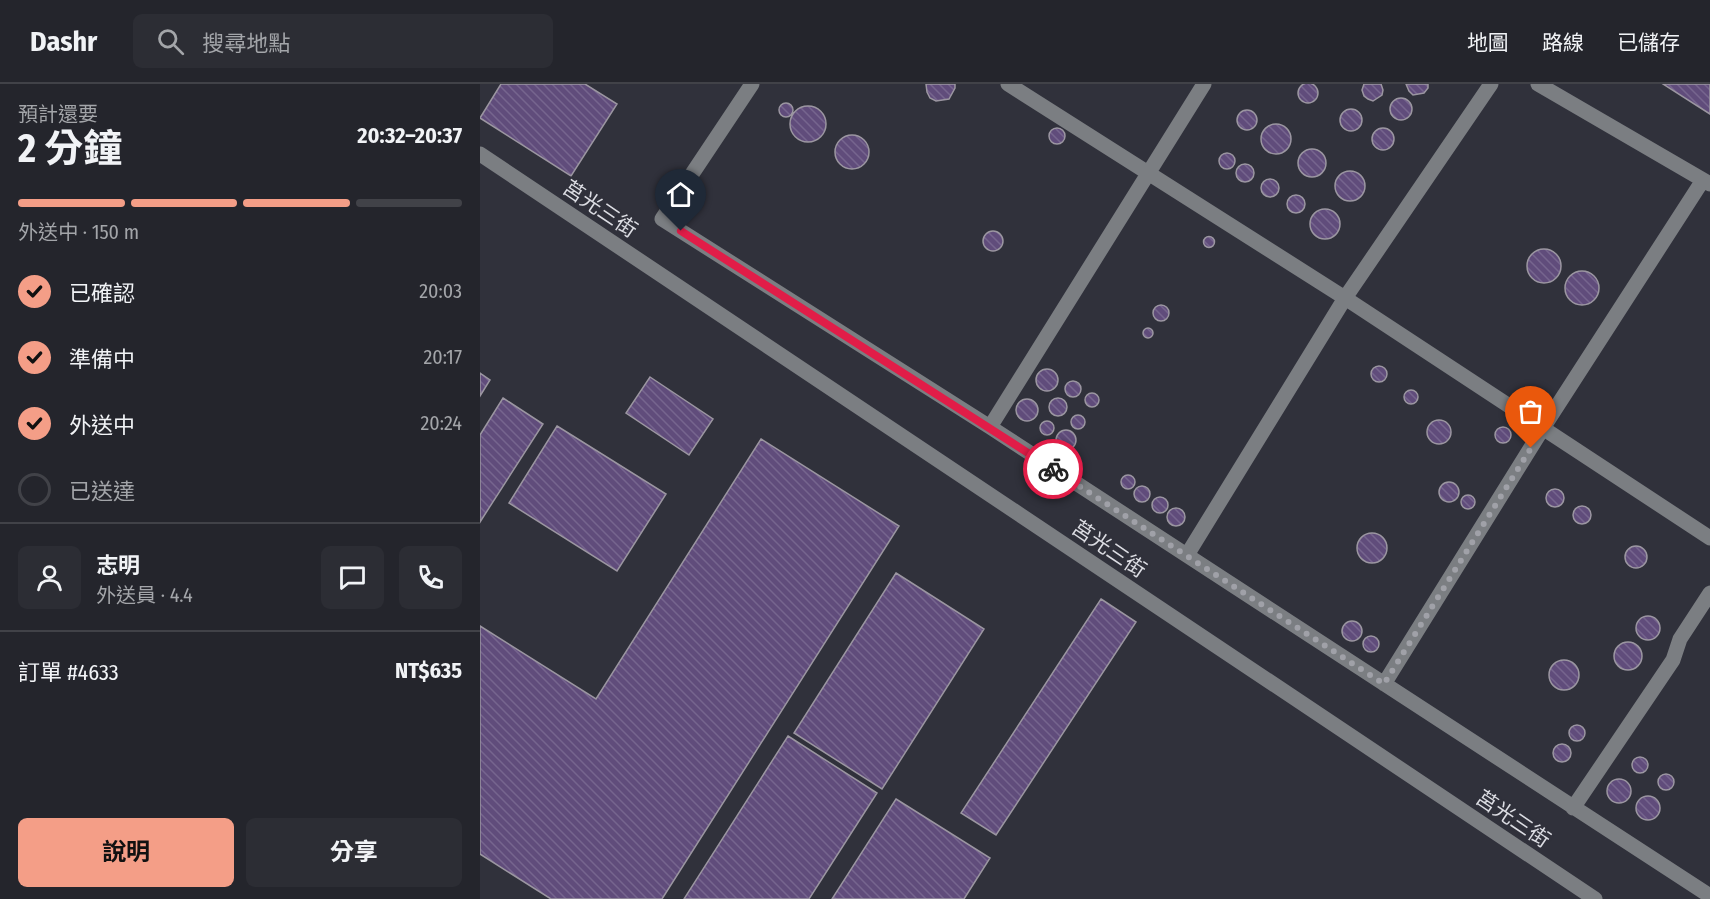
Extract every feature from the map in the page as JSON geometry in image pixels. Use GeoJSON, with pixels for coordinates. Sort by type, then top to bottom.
{"type":"FeatureCollection","features":[{"type":"Feature","properties":{"kind":"street"},"geometry":{"type":"LineString","coordinates":[[752,84],[662,219],[990,427],[1710,896]]}},
{"type":"Feature","properties":{"kind":"street"},"geometry":{"type":"LineString","coordinates":[[1008,84],[1345,298],[1710,538]]}},
{"type":"Feature","properties":{"kind":"street"},"geometry":{"type":"LineString","coordinates":[[990,427],[1204,84]]}},
{"type":"Feature","properties":{"kind":"street"},"geometry":{"type":"LineString","coordinates":[[1187,555],[1345,298],[1491,84]]}},
{"type":"Feature","properties":{"kind":"street"},"geometry":{"type":"LineString","coordinates":[[1384,684],[1543,428],[1707,182],[1538,84]]}},
{"type":"Feature","properties":{"kind":"street","name":"莒光三街"},"geometry":{"type":"LineString","coordinates":[[480,154],[1596,899]]}},
{"type":"Feature","properties":{"kind":"street"},"geometry":{"type":"LineString","coordinates":[[1573,808],[1672,660],[1680,639],[1710,593]]}},
{"type":"Feature","properties":{"kind":"building"},"geometry":{"type":"Polygon","coordinates":[[[1308,83],[1315,86],[1318,93],[1315,100],[1308,103],[1301,100],[1298,93],[1301,86],[1308,83]]]}},
{"type":"Feature","properties":{"kind":"building"},"geometry":{"type":"Polygon","coordinates":[[[501,84],[585,84],[617,104],[571,176],[480,118],[501,84]]]}},
{"type":"Feature","properties":{"kind":"building"},"geometry":{"type":"Polygon","coordinates":[[[926,84],[955,84],[955,88],[949,99],[936,101],[930,98],[926,84]]]}},
{"type":"Feature","properties":{"kind":"building"},"geometry":{"type":"Polygon","coordinates":[[[1364,84],[1381,84],[1382,95],[1373,101],[1368,99],[1362,90],[1364,84]]]}},
{"type":"Feature","properties":{"kind":"building"},"geometry":{"type":"Polygon","coordinates":[[[1406,84],[1428,84],[1428,88],[1424,93],[1413,95],[1406,84]]]}},
{"type":"Feature","properties":{"kind":"building"},"geometry":{"type":"Polygon","coordinates":[[[1663,84],[1710,84],[1710,114],[1663,84]]]}},
{"type":"Feature","properties":{"kind":"building"},"geometry":{"type":"Polygon","coordinates":[[[1401,98],[1409,101],[1412,109],[1409,117],[1401,120],[1393,117],[1390,109],[1393,101],[1401,98]]]}},
{"type":"Feature","properties":{"kind":"building"},"geometry":{"type":"Polygon","coordinates":[[[786,103],[791,105],[793,110],[791,115],[786,117],[781,115],[779,110],[781,105],[786,103]]]}},
{"type":"Feature","properties":{"kind":"building"},"geometry":{"type":"Polygon","coordinates":[[[808,106],[821,111],[826,124],[821,137],[808,142],[795,137],[790,124],[795,111],[808,106]]]}},
{"type":"Feature","properties":{"kind":"building"},"geometry":{"type":"Polygon","coordinates":[[[1351,109],[1359,112],[1362,120],[1359,128],[1351,131],[1343,128],[1340,120],[1343,112],[1351,109]]]}},
{"type":"Feature","properties":{"kind":"building"},"geometry":{"type":"Polygon","coordinates":[[[1247,110],[1254,113],[1257,120],[1254,127],[1247,130],[1240,127],[1237,120],[1240,113],[1247,110]]]}},
{"type":"Feature","properties":{"kind":"building"},"geometry":{"type":"Polygon","coordinates":[[[1276,124],[1282,125],[1290,133],[1290,145],[1282,153],[1276,154],[1270,153],[1262,145],[1261,139],[1262,133],[1270,125],[1276,124]]]}},
{"type":"Feature","properties":{"kind":"building"},"geometry":{"type":"Polygon","coordinates":[[[1057,128],[1065,136],[1057,144],[1049,136],[1057,128]]]}},
{"type":"Feature","properties":{"kind":"building"},"geometry":{"type":"Polygon","coordinates":[[[1383,128],[1391,131],[1394,139],[1391,147],[1383,150],[1375,147],[1372,139],[1375,131],[1383,128]]]}},
{"type":"Feature","properties":{"kind":"building"},"geometry":{"type":"Polygon","coordinates":[[[852,135],[864,140],[869,152],[864,164],[852,169],[840,164],[835,152],[840,140],[852,135]]]}},
{"type":"Feature","properties":{"kind":"building"},"geometry":{"type":"Polygon","coordinates":[[[1312,149],[1322,153],[1326,163],[1322,173],[1312,177],[1302,173],[1298,163],[1302,153],[1312,149]]]}},
{"type":"Feature","properties":{"kind":"building"},"geometry":{"type":"Polygon","coordinates":[[[1224,153],[1230,153],[1235,161],[1233,167],[1224,169],[1219,164],[1219,158],[1224,153]]]}},
{"type":"Feature","properties":{"kind":"building"},"geometry":{"type":"Polygon","coordinates":[[[1245,164],[1251,167],[1254,173],[1251,179],[1245,182],[1239,179],[1236,173],[1239,167],[1245,164]]]}},
{"type":"Feature","properties":{"kind":"building"},"geometry":{"type":"Polygon","coordinates":[[[1350,171],[1361,175],[1365,186],[1361,197],[1350,201],[1339,197],[1335,186],[1339,175],[1350,171]]]}},
{"type":"Feature","properties":{"kind":"building"},"geometry":{"type":"Polygon","coordinates":[[[1270,179],[1276,182],[1279,188],[1276,194],[1270,197],[1264,194],[1261,188],[1264,182],[1270,179]]]}},
{"type":"Feature","properties":{"kind":"building"},"geometry":{"type":"Polygon","coordinates":[[[1296,195],[1302,198],[1305,204],[1302,210],[1296,213],[1290,210],[1287,204],[1290,198],[1296,195]]]}},
{"type":"Feature","properties":{"kind":"building"},"geometry":{"type":"Polygon","coordinates":[[[1325,209],[1336,213],[1340,224],[1336,235],[1325,239],[1314,235],[1310,224],[1314,213],[1325,209]]]}},
{"type":"Feature","properties":{"kind":"building"},"geometry":{"type":"Polygon","coordinates":[[[993,231],[1000,234],[1003,241],[1000,248],[993,251],[986,248],[983,241],[986,234],[993,231]]]}},
{"type":"Feature","properties":{"kind":"building"},"geometry":{"type":"Polygon","coordinates":[[[1209,236],[1215,242],[1209,248],[1203,242],[1209,236]]]}},
{"type":"Feature","properties":{"kind":"building"},"geometry":{"type":"Polygon","coordinates":[[[1544,249],[1556,254],[1561,266],[1556,278],[1544,283],[1532,278],[1527,266],[1532,254],[1544,249]]]}},
{"type":"Feature","properties":{"kind":"building"},"geometry":{"type":"Polygon","coordinates":[[[1582,271],[1594,276],[1599,288],[1594,300],[1582,305],[1570,300],[1565,288],[1570,276],[1582,271]]]}},
{"type":"Feature","properties":{"kind":"building"},"geometry":{"type":"Polygon","coordinates":[[[1161,305],[1167,307],[1169,313],[1167,319],[1161,321],[1155,319],[1153,313],[1155,307],[1161,305]]]}},
{"type":"Feature","properties":{"kind":"building"},"geometry":{"type":"Polygon","coordinates":[[[1148,328],[1153,333],[1148,338],[1143,333],[1148,328]]]}},
{"type":"Feature","properties":{"kind":"building"},"geometry":{"type":"Polygon","coordinates":[[[1379,366],[1387,374],[1379,382],[1371,374],[1379,366]]]}},
{"type":"Feature","properties":{"kind":"building"},"geometry":{"type":"Polygon","coordinates":[[[1043,369],[1051,369],[1058,376],[1058,384],[1051,391],[1043,391],[1036,384],[1036,376],[1043,369]]]}},
{"type":"Feature","properties":{"kind":"building"},"geometry":{"type":"Polygon","coordinates":[[[480,373],[490,380],[480,396],[480,373]]]}},
{"type":"Feature","properties":{"kind":"building"},"geometry":{"type":"Polygon","coordinates":[[[650,377],[713,419],[689,455],[626,413],[650,377]]]}},
{"type":"Feature","properties":{"kind":"building"},"geometry":{"type":"Polygon","coordinates":[[[1070,381],[1076,381],[1081,389],[1079,395],[1070,397],[1065,392],[1065,386],[1070,381]]]}},
{"type":"Feature","properties":{"kind":"building"},"geometry":{"type":"Polygon","coordinates":[[[1408,390],[1414,390],[1418,397],[1414,404],[1408,404],[1404,400],[1404,394],[1408,390]]]}},
{"type":"Feature","properties":{"kind":"building"},"geometry":{"type":"Polygon","coordinates":[[[1092,393],[1097,395],[1099,400],[1097,405],[1092,407],[1087,405],[1085,400],[1087,395],[1092,393]]]}},
{"type":"Feature","properties":{"kind":"building"},"geometry":{"type":"Polygon","coordinates":[[[503,398],[543,424],[480,522],[480,435],[503,398]]]}},
{"type":"Feature","properties":{"kind":"building"},"geometry":{"type":"Polygon","coordinates":[[[1054,398],[1062,398],[1067,403],[1065,414],[1054,416],[1049,411],[1049,403],[1054,398]]]}},
{"type":"Feature","properties":{"kind":"building"},"geometry":{"type":"Polygon","coordinates":[[[1027,399],[1035,402],[1038,410],[1035,418],[1027,421],[1019,418],[1016,410],[1019,402],[1027,399]]]}},
{"type":"Feature","properties":{"kind":"building"},"geometry":{"type":"Polygon","coordinates":[[[1075,415],[1081,415],[1085,422],[1081,429],[1075,429],[1071,425],[1071,419],[1075,415]]]}},
{"type":"Feature","properties":{"kind":"building"},"geometry":{"type":"Polygon","coordinates":[[[1439,420],[1448,423],[1451,432],[1448,441],[1439,444],[1430,441],[1427,432],[1430,423],[1439,420]]]}},
{"type":"Feature","properties":{"kind":"building"},"geometry":{"type":"Polygon","coordinates":[[[1047,421],[1052,423],[1054,428],[1052,433],[1047,435],[1042,433],[1040,428],[1042,423],[1047,421]]]}},
{"type":"Feature","properties":{"kind":"building"},"geometry":{"type":"Polygon","coordinates":[[[557,426],[666,494],[617,571],[509,503],[557,426]]]}},
{"type":"Feature","properties":{"kind":"building"},"geometry":{"type":"Polygon","coordinates":[[[1503,427],[1511,435],[1503,443],[1495,435],[1503,427]]]}},
{"type":"Feature","properties":{"kind":"building"},"geometry":{"type":"Polygon","coordinates":[[[1066,430],[1073,433],[1076,440],[1073,447],[1066,450],[1059,447],[1056,440],[1059,433],[1066,430]]]}},
{"type":"Feature","properties":{"kind":"building"},"geometry":{"type":"Polygon","coordinates":[[[761,439],[899,526],[662,899],[551,899],[480,854],[480,626],[596,699],[761,439]]]}},
{"type":"Feature","properties":{"kind":"building"},"geometry":{"type":"Polygon","coordinates":[[[1125,475],[1131,475],[1135,482],[1131,489],[1125,489],[1121,485],[1121,479],[1125,475]]]}},
{"type":"Feature","properties":{"kind":"building"},"geometry":{"type":"Polygon","coordinates":[[[1449,482],[1456,485],[1459,492],[1456,499],[1449,502],[1442,499],[1439,492],[1442,485],[1449,482]]]}},
{"type":"Feature","properties":{"kind":"building"},"geometry":{"type":"Polygon","coordinates":[[[1142,486],[1150,494],[1142,502],[1134,494],[1142,486]]]}},
{"type":"Feature","properties":{"kind":"building"},"geometry":{"type":"Polygon","coordinates":[[[1551,489],[1559,489],[1564,494],[1562,505],[1551,507],[1546,502],[1546,494],[1551,489]]]}},
{"type":"Feature","properties":{"kind":"building"},"geometry":{"type":"Polygon","coordinates":[[[1465,495],[1471,495],[1475,502],[1471,509],[1465,509],[1461,505],[1461,499],[1465,495]]]}},
{"type":"Feature","properties":{"kind":"building"},"geometry":{"type":"Polygon","coordinates":[[[1160,497],[1166,499],[1168,505],[1166,511],[1160,513],[1154,511],[1152,505],[1154,499],[1160,497]]]}},
{"type":"Feature","properties":{"kind":"building"},"geometry":{"type":"Polygon","coordinates":[[[1582,506],[1588,509],[1591,515],[1588,521],[1582,524],[1576,521],[1573,515],[1576,509],[1582,506]]]}},
{"type":"Feature","properties":{"kind":"building"},"geometry":{"type":"Polygon","coordinates":[[[1176,508],[1182,511],[1185,517],[1182,523],[1176,526],[1170,523],[1167,517],[1170,511],[1176,508]]]}},
{"type":"Feature","properties":{"kind":"building"},"geometry":{"type":"Polygon","coordinates":[[[1372,533],[1383,537],[1387,548],[1383,559],[1372,563],[1361,559],[1357,548],[1361,537],[1372,533]]]}},
{"type":"Feature","properties":{"kind":"building"},"geometry":{"type":"Polygon","coordinates":[[[1632,546],[1640,546],[1647,553],[1647,561],[1640,568],[1632,568],[1625,561],[1625,553],[1632,546]]]}},
{"type":"Feature","properties":{"kind":"building"},"geometry":{"type":"Polygon","coordinates":[[[896,573],[984,629],[882,789],[794,733],[896,573]]]}},
{"type":"Feature","properties":{"kind":"building"},"geometry":{"type":"Polygon","coordinates":[[[1101,599],[1136,622],[996,835],[961,813],[1101,599]]]}},
{"type":"Feature","properties":{"kind":"building"},"geometry":{"type":"Polygon","coordinates":[[[1648,616],[1657,619],[1660,628],[1657,637],[1648,640],[1639,637],[1636,628],[1639,619],[1648,616]]]}},
{"type":"Feature","properties":{"kind":"building"},"geometry":{"type":"Polygon","coordinates":[[[1348,621],[1356,621],[1362,627],[1362,635],[1356,641],[1348,641],[1342,635],[1342,627],[1348,621]]]}},
{"type":"Feature","properties":{"kind":"building"},"geometry":{"type":"Polygon","coordinates":[[[1371,636],[1379,644],[1371,652],[1363,644],[1371,636]]]}},
{"type":"Feature","properties":{"kind":"building"},"geometry":{"type":"Polygon","coordinates":[[[1628,642],[1638,646],[1642,656],[1638,666],[1628,670],[1618,666],[1614,656],[1618,646],[1628,642]]]}},
{"type":"Feature","properties":{"kind":"building"},"geometry":{"type":"Polygon","coordinates":[[[1564,660],[1570,661],[1578,669],[1578,681],[1570,689],[1564,690],[1558,689],[1550,681],[1549,675],[1550,669],[1558,661],[1564,660]]]}},
{"type":"Feature","properties":{"kind":"building"},"geometry":{"type":"Polygon","coordinates":[[[1574,725],[1580,725],[1585,733],[1583,739],[1574,741],[1569,736],[1569,730],[1574,725]]]}},
{"type":"Feature","properties":{"kind":"building"},"geometry":{"type":"Polygon","coordinates":[[[788,736],[877,793],[809,899],[684,899],[788,736]]]}},
{"type":"Feature","properties":{"kind":"building"},"geometry":{"type":"Polygon","coordinates":[[[1562,744],[1568,747],[1571,753],[1568,759],[1562,762],[1556,759],[1553,753],[1556,747],[1562,744]]]}},
{"type":"Feature","properties":{"kind":"building"},"geometry":{"type":"Polygon","coordinates":[[[1640,757],[1648,765],[1640,773],[1632,765],[1640,757]]]}},
{"type":"Feature","properties":{"kind":"building"},"geometry":{"type":"Polygon","coordinates":[[[1666,774],[1674,782],[1666,790],[1658,782],[1666,774]]]}},
{"type":"Feature","properties":{"kind":"building"},"geometry":{"type":"Polygon","coordinates":[[[1619,779],[1624,780],[1630,786],[1630,796],[1624,802],[1619,803],[1614,802],[1608,796],[1607,791],[1608,786],[1614,780],[1619,779]]]}},
{"type":"Feature","properties":{"kind":"building"},"geometry":{"type":"Polygon","coordinates":[[[1648,796],[1653,797],[1659,803],[1659,813],[1653,819],[1648,820],[1643,819],[1637,813],[1636,808],[1637,803],[1643,797],[1648,796]]]}},
{"type":"Feature","properties":{"kind":"building"},"geometry":{"type":"Polygon","coordinates":[[[896,799],[990,858],[964,899],[832,899],[896,799]]]}},
{"type":"Feature","properties":{"kind":"way so far"},"geometry":{"type":"LineString","coordinates":[[1053,469],[1384,684],[1531,448]]}},
{"type":"Feature","properties":{"kind":"route"},"geometry":{"type":"LineString","coordinates":[[681,231],[1053,469]]}}]}
